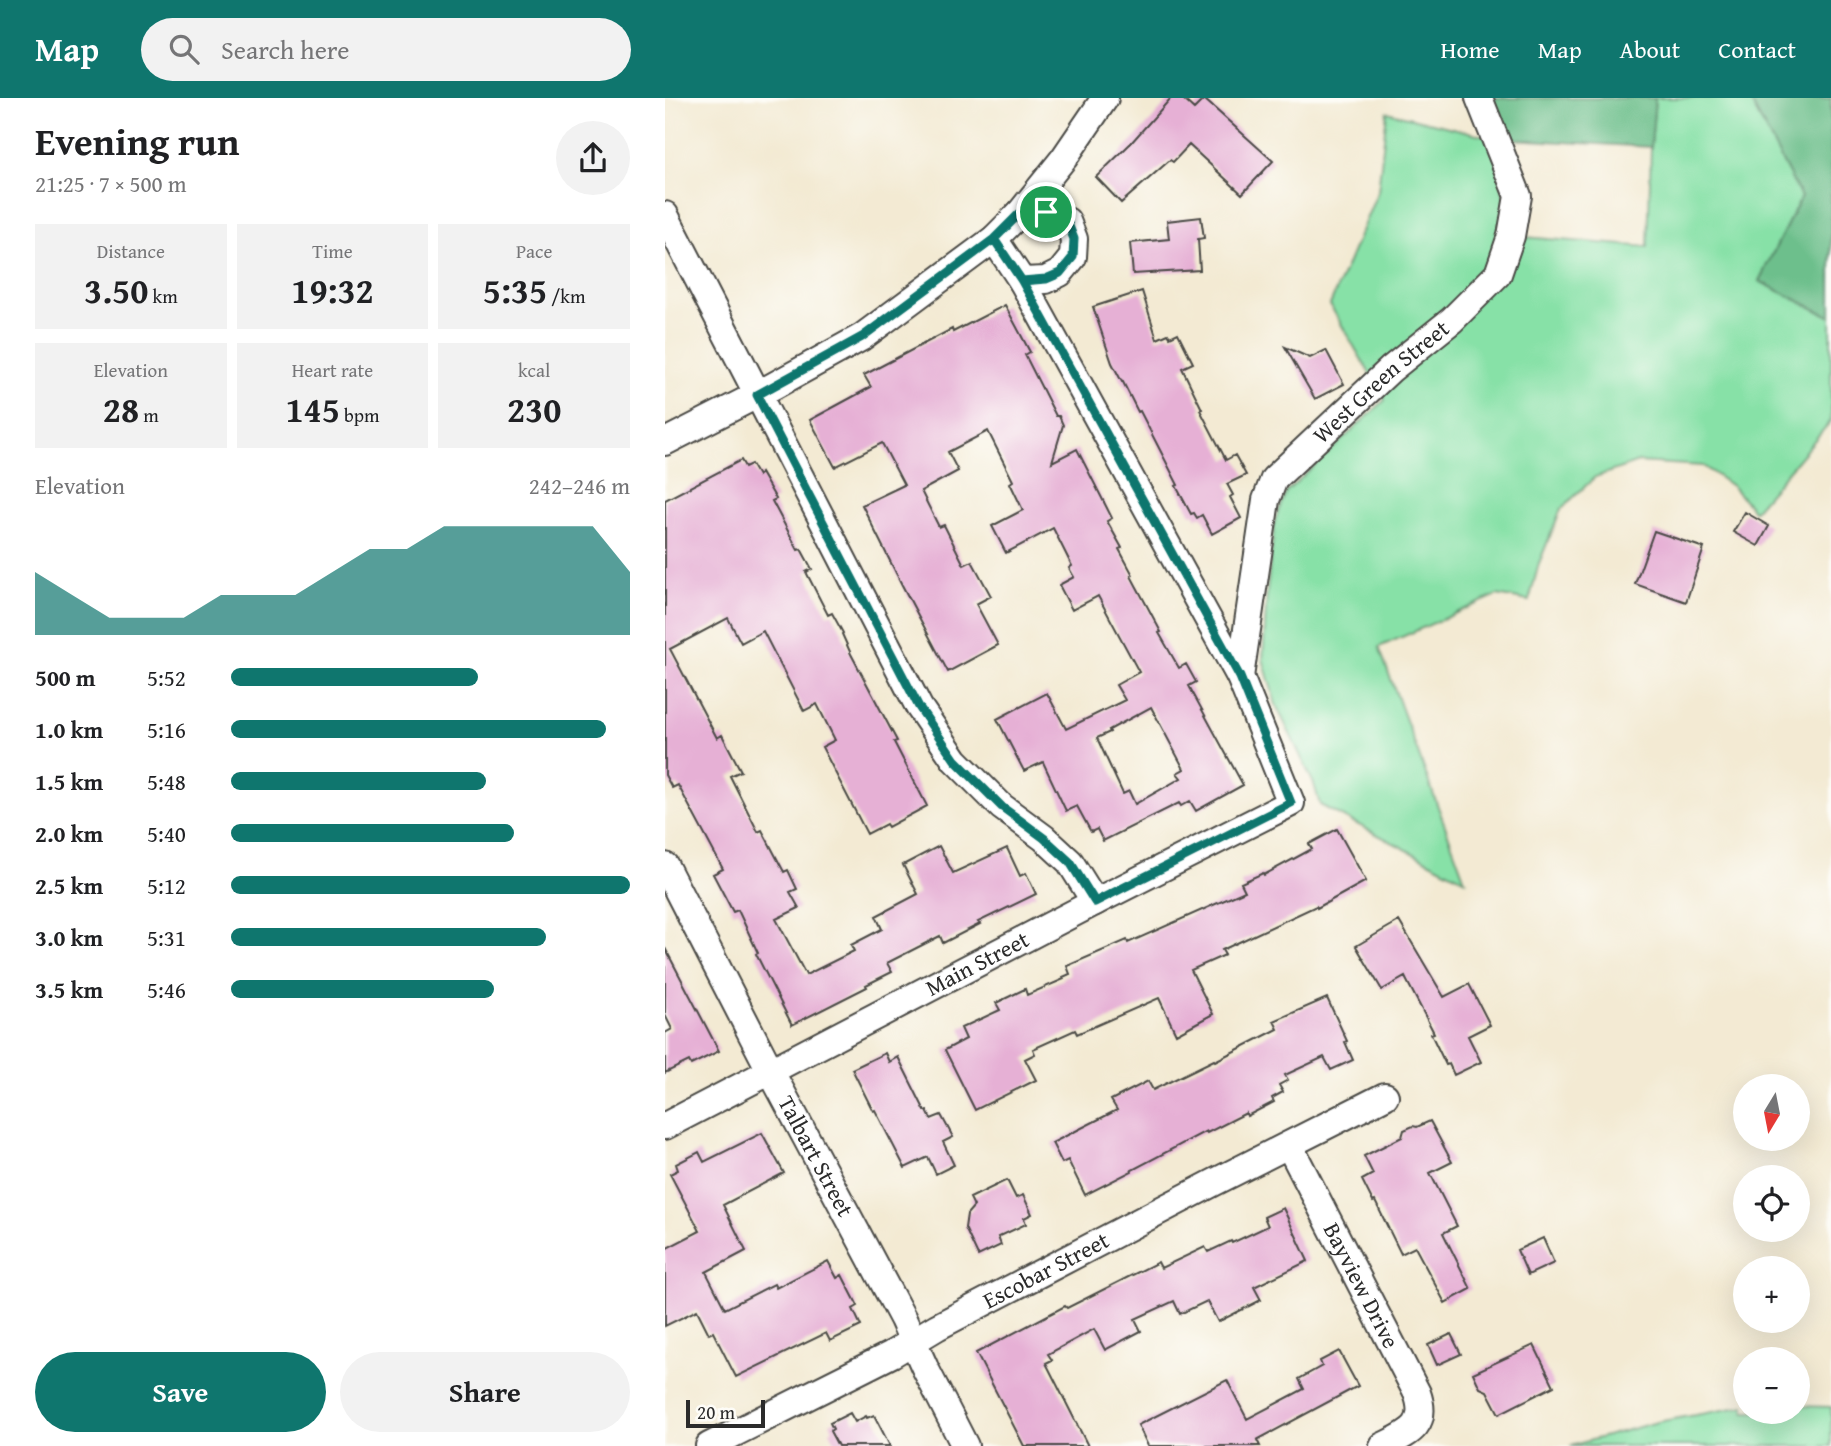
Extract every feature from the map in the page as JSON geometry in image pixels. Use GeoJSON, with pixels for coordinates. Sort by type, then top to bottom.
{"type":"FeatureCollection","features":[{"type":"Feature","properties":{"kind":"street"},"geometry":{"type":"LineString","coordinates":[[665,442],[862,337],[994,239],[1020,213],[1064,158],[1105,98]]}},
{"type":"Feature","properties":{"kind":"street","name":"West Green Street"},"geometry":{"type":"LineString","coordinates":[[1240,677],[1266,500],[1274,479],[1391,369],[1452,320],[1498,274],[1511,236],[1518,196],[1479,98]]}},
{"type":"Feature","properties":{"kind":"street"},"geometry":{"type":"LineString","coordinates":[[1020,213],[1046,212],[1067,221],[1074,239],[1073,257],[1060,273],[1046,279],[1022,281]]}},
{"type":"Feature","properties":{"kind":"street"},"geometry":{"type":"LineString","coordinates":[[665,215],[919,707],[955,760],[1002,807],[1044,838],[1070,862],[1095,902]]}},
{"type":"Feature","properties":{"kind":"street"},"geometry":{"type":"LineString","coordinates":[[994,239],[1022,281],[1240,677]]}},
{"type":"Feature","properties":{"kind":"street","name":"Main Street"},"geometry":{"type":"LineString","coordinates":[[665,1126],[1291,803],[1240,677]]}},
{"type":"Feature","properties":{"kind":"street","name":"Talbart Street"},"geometry":{"type":"LineString","coordinates":[[665,866],[902,1319],[965,1446]]}},
{"type":"Feature","properties":{"kind":"street","name":"Escobar Street"},"geometry":{"type":"LineString","coordinates":[[709,1446],[892,1354],[1213,1183],[1385,1097]]}},
{"type":"Feature","properties":{"kind":"street","name":"Bayview Drive"},"geometry":{"type":"LineString","coordinates":[[1289,1145],[1422,1407],[1417,1425],[1409,1433],[1383,1446]]}},
{"type":"Feature","properties":{"kind":"green space"},"geometry":{"type":"Polygon","coordinates":[[[1479,98],[1655,98],[1651,147],[1494,138],[1479,98]]]}},
{"type":"Feature","properties":{"kind":"green space"},"geometry":{"type":"Polygon","coordinates":[[[1655,98],[1749,98],[1801,197],[1759,281],[1831,317],[1831,421],[1754,511],[1733,487],[1703,466],[1638,462],[1595,477],[1561,509],[1539,563],[1529,601],[1497,595],[1379,647],[1465,880],[1320,805],[1314,784],[1276,705],[1263,659],[1275,520],[1286,492],[1385,400],[1330,305],[1378,191],[1387,112],[1494,138],[1511,236],[1648,247],[1655,98]]]}},
{"type":"Feature","properties":{"kind":"green space"},"geometry":{"type":"Polygon","coordinates":[[[1749,98],[1831,98],[1831,317],[1759,281],[1801,197],[1749,98]]]}},
{"type":"Feature","properties":{"kind":"green space"},"geometry":{"type":"Polygon","coordinates":[[[1810,1406],[1831,1407],[1831,1446],[1570,1446],[1657,1422],[1733,1408],[1733,1424],[1810,1424],[1810,1406]]]}},
{"type":"Feature","properties":{"kind":"building"},"geometry":{"type":"Polygon","coordinates":[[[1171,98],[1182,98],[1194,109],[1204,99],[1273,161],[1242,194],[1189,145],[1173,162],[1170,160],[1121,203],[1096,177],[1171,98]]]}},
{"type":"Feature","properties":{"kind":"building"},"geometry":{"type":"Polygon","coordinates":[[[1201,217],[1204,238],[1198,239],[1200,270],[1133,274],[1130,243],[1169,239],[1167,221],[1201,217]]]}},
{"type":"Feature","properties":{"kind":"building"},"geometry":{"type":"Polygon","coordinates":[[[1142,291],[1157,339],[1178,333],[1193,363],[1182,368],[1202,409],[1200,410],[1226,460],[1235,455],[1246,475],[1227,484],[1233,495],[1230,497],[1241,518],[1212,534],[1202,515],[1197,518],[1194,513],[1191,514],[1176,486],[1178,485],[1140,411],[1138,412],[1112,363],[1093,307],[1142,291]]]}},
{"type":"Feature","properties":{"kind":"building"},"geometry":{"type":"Polygon","coordinates":[[[1005,305],[1030,352],[1025,355],[1063,425],[1052,462],[1077,449],[1112,518],[1107,521],[1122,548],[1119,549],[1133,575],[1131,576],[1161,632],[1159,633],[1179,668],[1186,664],[1196,682],[1189,686],[1243,785],[1196,811],[1190,801],[1181,806],[1179,803],[1103,841],[1097,829],[1091,832],[1077,806],[1066,811],[1043,762],[1024,771],[997,719],[1047,693],[1066,729],[1125,700],[1116,685],[1139,672],[1098,596],[1072,610],[1059,585],[1074,577],[1069,568],[1072,566],[1053,528],[1006,553],[992,526],[1023,510],[1010,483],[1013,481],[988,431],[948,452],[958,471],[921,491],[939,527],[944,525],[964,565],[972,561],[991,596],[976,604],[998,645],[948,672],[862,505],[904,485],[882,443],[835,467],[810,420],[871,387],[864,375],[952,329],[953,332],[1005,305]],[[1151,707],[1097,738],[1123,794],[1129,791],[1135,804],[1181,778],[1177,773],[1184,769],[1151,707]]]}},
{"type":"Feature","properties":{"kind":"building"},"geometry":{"type":"Polygon","coordinates":[[[1285,347],[1310,358],[1326,350],[1344,384],[1315,399],[1285,347]]]}},
{"type":"Feature","properties":{"kind":"building"},"geometry":{"type":"Polygon","coordinates":[[[741,460],[745,467],[751,464],[758,476],[761,473],[776,499],[772,501],[798,550],[801,549],[812,569],[806,572],[828,615],[832,613],[843,633],[927,806],[888,827],[886,824],[867,834],[822,747],[835,740],[817,704],[804,711],[763,631],[741,643],[728,618],[670,649],[717,738],[722,735],[741,771],[730,776],[758,832],[762,830],[784,872],[788,870],[797,889],[790,892],[799,908],[776,919],[806,975],[854,951],[851,945],[882,929],[876,916],[918,894],[903,865],[939,846],[953,873],[1007,848],[1020,876],[1026,873],[1036,894],[978,922],[980,924],[943,943],[940,936],[887,963],[892,972],[792,1025],[756,954],[758,953],[738,910],[733,912],[713,874],[723,869],[678,785],[672,788],[665,775],[665,500],[741,460]]]}},
{"type":"Feature","properties":{"kind":"building"},"geometry":{"type":"Polygon","coordinates":[[[1745,512],[1769,526],[1758,546],[1733,532],[1745,512]]]}},
{"type":"Feature","properties":{"kind":"building"},"geometry":{"type":"Polygon","coordinates":[[[1654,531],[1704,548],[1686,602],[1635,584],[1654,531]]]}},
{"type":"Feature","properties":{"kind":"building"},"geometry":{"type":"Polygon","coordinates":[[[1337,829],[1366,881],[1317,908],[1316,906],[1222,950],[1225,955],[1191,970],[1213,1014],[1176,1034],[1159,998],[1077,1034],[1075,1030],[1033,1049],[1035,1054],[1025,1059],[1036,1080],[975,1110],[945,1050],[966,1039],[961,1028],[1000,1010],[996,1003],[1025,989],[1027,995],[1064,979],[1063,977],[1070,974],[1067,966],[1127,940],[1128,943],[1245,891],[1241,883],[1263,873],[1264,875],[1312,849],[1309,844],[1337,829]]]}},
{"type":"Feature","properties":{"kind":"building"},"geometry":{"type":"Polygon","coordinates":[[[1399,921],[1444,997],[1469,984],[1490,1025],[1468,1036],[1481,1062],[1454,1075],[1449,1064],[1446,1065],[1431,1034],[1434,1033],[1405,977],[1382,990],[1356,946],[1399,921]]]}},
{"type":"Feature","properties":{"kind":"building"},"geometry":{"type":"Polygon","coordinates":[[[665,948],[719,1051],[691,1065],[689,1061],[665,1073],[665,1033],[672,1029],[665,1015],[665,948]]]}},
{"type":"Feature","properties":{"kind":"building"},"geometry":{"type":"Polygon","coordinates":[[[1327,998],[1353,1060],[1331,1070],[1324,1057],[1285,1075],[1288,1080],[1279,1085],[1283,1092],[1272,1098],[1274,1102],[1247,1116],[1246,1113],[1207,1133],[1206,1131],[1085,1195],[1068,1160],[1062,1163],[1052,1143],[1117,1110],[1111,1100],[1148,1081],[1153,1090],[1215,1061],[1278,1029],[1274,1021],[1327,998]]]}},
{"type":"Feature","properties":{"kind":"building"},"geometry":{"type":"Polygon","coordinates":[[[885,1053],[889,1062],[898,1057],[931,1119],[941,1115],[953,1137],[943,1142],[954,1165],[936,1174],[928,1157],[905,1168],[852,1069],[885,1053]]]}},
{"type":"Feature","properties":{"kind":"building"},"geometry":{"type":"Polygon","coordinates":[[[1430,1121],[1452,1162],[1430,1173],[1457,1226],[1443,1233],[1471,1289],[1445,1303],[1415,1247],[1401,1254],[1362,1180],[1373,1174],[1364,1156],[1402,1137],[1404,1130],[1430,1121]]]}},
{"type":"Feature","properties":{"kind":"building"},"geometry":{"type":"Polygon","coordinates":[[[762,1133],[784,1173],[723,1205],[746,1251],[706,1272],[725,1309],[774,1284],[776,1288],[828,1261],[837,1278],[842,1275],[858,1306],[853,1309],[861,1326],[830,1341],[826,1333],[736,1377],[713,1332],[709,1334],[697,1310],[665,1326],[665,1249],[700,1231],[670,1174],[678,1170],[676,1164],[699,1152],[704,1162],[762,1133]]]}},
{"type":"Feature","properties":{"kind":"building"},"geometry":{"type":"Polygon","coordinates":[[[1007,1180],[1016,1198],[1023,1195],[1032,1214],[1024,1218],[1026,1224],[998,1237],[1001,1245],[978,1256],[965,1228],[967,1214],[974,1206],[970,1198],[1007,1180]]]}},
{"type":"Feature","properties":{"kind":"building"},"geometry":{"type":"Polygon","coordinates":[[[1283,1208],[1308,1261],[1254,1287],[1261,1300],[1218,1322],[1207,1301],[1180,1314],[1174,1301],[1135,1319],[1141,1331],[1105,1350],[1094,1329],[1048,1354],[1052,1360],[1046,1363],[1088,1446],[1024,1446],[976,1353],[1065,1306],[1067,1308],[1158,1262],[1161,1268],[1205,1247],[1208,1252],[1268,1226],[1264,1217],[1283,1208]]]}},
{"type":"Feature","properties":{"kind":"building"},"geometry":{"type":"Polygon","coordinates":[[[1543,1238],[1554,1263],[1528,1275],[1517,1250],[1543,1238]]]}},
{"type":"Feature","properties":{"kind":"building"},"geometry":{"type":"Polygon","coordinates":[[[1451,1334],[1461,1354],[1437,1365],[1428,1345],[1451,1334]]]}},
{"type":"Feature","properties":{"kind":"building"},"geometry":{"type":"Polygon","coordinates":[[[1534,1345],[1554,1386],[1499,1414],[1487,1391],[1480,1388],[1473,1373],[1534,1345]]]}},
{"type":"Feature","properties":{"kind":"building"},"geometry":{"type":"Polygon","coordinates":[[[1339,1351],[1358,1386],[1257,1440],[1260,1446],[1148,1446],[1138,1425],[1227,1380],[1247,1419],[1304,1389],[1299,1379],[1322,1366],[1320,1361],[1339,1351]]]}},
{"type":"Feature","properties":{"kind":"building"},"geometry":{"type":"Polygon","coordinates":[[[850,1413],[855,1422],[874,1415],[890,1446],[838,1446],[830,1431],[833,1429],[830,1423],[850,1413]]]}},
{"type":"Feature","properties":{"kind":"route"},"geometry":{"type":"LineString","coordinates":[[1046,212],[1020,213],[994,239],[1022,281],[1240,677],[1291,803],[1095,902],[1070,862],[1044,838],[1002,807],[955,760],[919,707],[757,395],[862,337],[994,239],[1022,281],[1046,279],[1060,273],[1073,257],[1074,239],[1067,221],[1046,212]]}}]}
